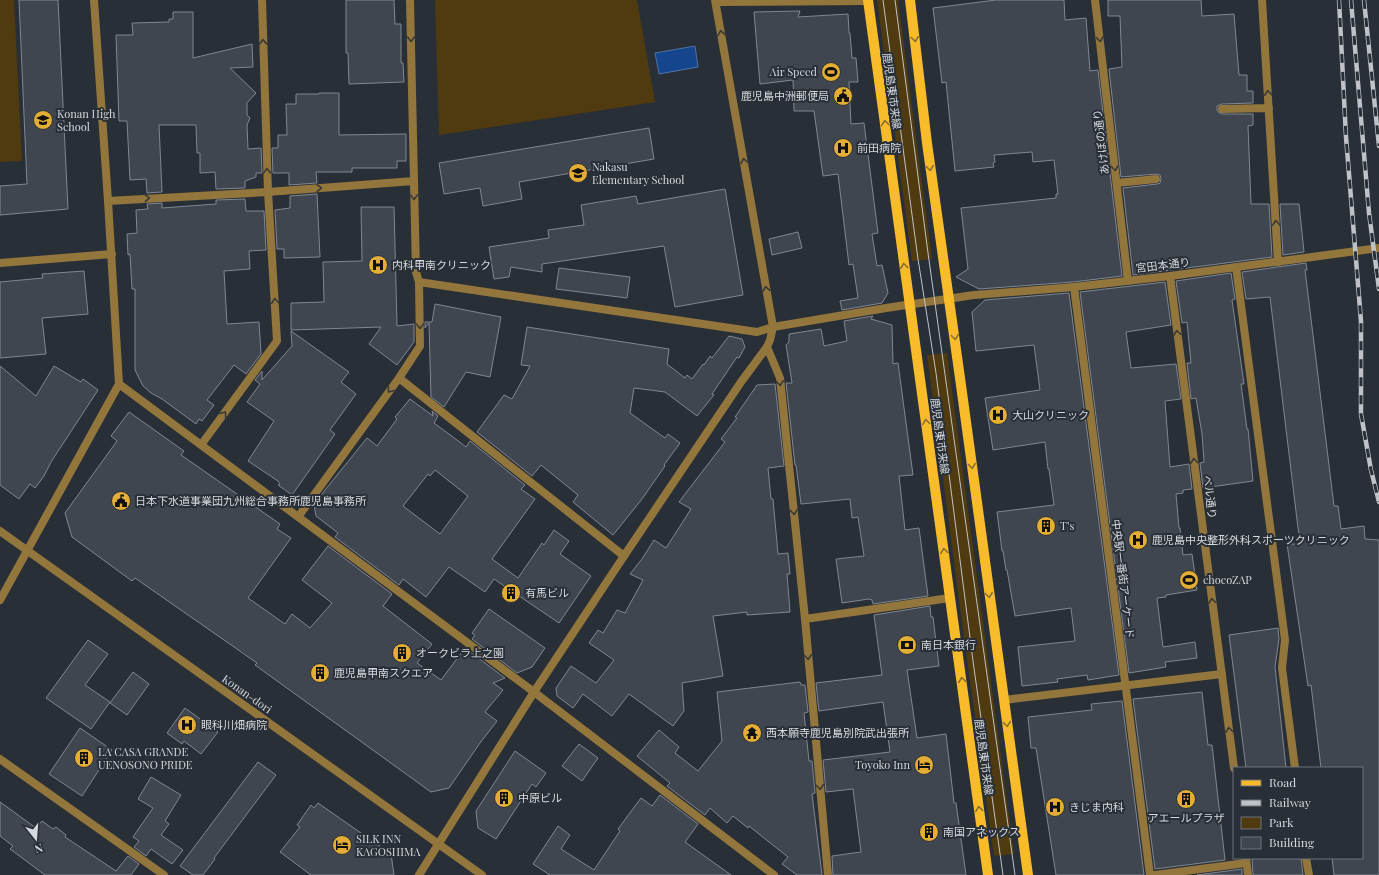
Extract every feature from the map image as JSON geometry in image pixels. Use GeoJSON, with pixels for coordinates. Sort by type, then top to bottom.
{"type":"FeatureCollection","features":[{"type":"Feature","properties":{"kind":"main road","name":"鹿児島東市来線"},"geometry":{"type":"LineString","coordinates":[[868,0],[988,875]]}},
{"type":"Feature","properties":{"kind":"main road"},"geometry":{"type":"LineString","coordinates":[[910,0],[927,143],[1028,875]]}},
{"type":"Feature","properties":{"kind":"street"},"geometry":{"type":"LineString","coordinates":[[0,600],[119,384],[112,254],[94,0]]}},
{"type":"Feature","properties":{"kind":"street"},"geometry":{"type":"LineString","coordinates":[[201,445],[277,341],[268,192],[262,0]]}},
{"type":"Feature","properties":{"kind":"street"},"geometry":{"type":"LineString","coordinates":[[298,518],[399,378],[420,346],[419,282],[416,272],[410,0]]}},
{"type":"Feature","properties":{"kind":"street"},"geometry":{"type":"LineString","coordinates":[[419,875],[534,692],[736,389],[767,347],[770,340],[773,327],[716,1],[868,0]]}},
{"type":"Feature","properties":{"kind":"street","name":"あけぼの通り"},"geometry":{"type":"LineString","coordinates":[[1095,0],[1128,281]]}},
{"type":"Feature","properties":{"kind":"street"},"geometry":{"type":"LineString","coordinates":[[1262,0],[1278,262]]}},
{"type":"Feature","properties":{"kind":"street"},"geometry":{"type":"LineString","coordinates":[[1222,110],[1269,108]]}},
{"type":"Feature","properties":{"kind":"street"},"geometry":{"type":"LineString","coordinates":[[1117,183],[1156,179]]}},
{"type":"Feature","properties":{"kind":"street"},"geometry":{"type":"LineString","coordinates":[[108,201],[268,192],[414,181]]}},
{"type":"Feature","properties":{"kind":"street","name":"宮田本通り"},"geometry":{"type":"LineString","coordinates":[[419,282],[757,332],[773,327],[949,298],[1128,281],[1379,248]]}},
{"type":"Feature","properties":{"kind":"street"},"geometry":{"type":"LineString","coordinates":[[0,263],[112,254]]}},
{"type":"Feature","properties":{"kind":"street"},"geometry":{"type":"LineString","coordinates":[[1236,268],[1285,640],[1282,668],[1295,767]]}},
{"type":"Feature","properties":{"kind":"street","name":"ベル通り"},"geometry":{"type":"LineString","coordinates":[[1170,276],[1234,767]]}},
{"type":"Feature","properties":{"kind":"street","name":"中央駅一番街アーケード"},"geometry":{"type":"LineString","coordinates":[[1074,287],[1150,875]]}},
{"type":"Feature","properties":{"kind":"street"},"geometry":{"type":"LineString","coordinates":[[767,347],[780,378],[805,619],[828,875]]}},
{"type":"Feature","properties":{"kind":"street"},"geometry":{"type":"LineString","coordinates":[[399,378],[624,556]]}},
{"type":"Feature","properties":{"kind":"street"},"geometry":{"type":"LineString","coordinates":[[119,384],[534,692],[774,875]]}},
{"type":"Feature","properties":{"kind":"street","name":"Konan-dori"},"geometry":{"type":"LineString","coordinates":[[0,531],[482,875]]}},
{"type":"Feature","properties":{"kind":"street"},"geometry":{"type":"LineString","coordinates":[[805,619],[950,598]]}},
{"type":"Feature","properties":{"kind":"street"},"geometry":{"type":"LineString","coordinates":[[1004,700],[1222,674]]}},
{"type":"Feature","properties":{"kind":"street"},"geometry":{"type":"LineString","coordinates":[[0,759],[164,875]]}},
{"type":"Feature","properties":{"kind":"street"},"geometry":{"type":"LineString","coordinates":[[1306,859],[1309,875]]}},
{"type":"Feature","properties":{"kind":"street"},"geometry":{"type":"LineString","coordinates":[[1155,875],[1246,860],[1248,875]]}},
{"type":"Feature","properties":{"kind":"green space"},"geometry":{"type":"Polygon","coordinates":[[[0,0],[14,0],[22,161],[0,162],[0,0]]]}},
{"type":"Feature","properties":{"kind":"green space"},"geometry":{"type":"Polygon","coordinates":[[[435,0],[637,0],[655,102],[439,135],[435,0]]]}},
{"type":"Feature","properties":{"kind":"green space"},"geometry":{"type":"Polygon","coordinates":[[[877,0],[898,0],[932,259],[912,261],[877,0]]]}},
{"type":"Feature","properties":{"kind":"green space"},"geometry":{"type":"Polygon","coordinates":[[[947,353],[1014,854],[994,856],[959,600],[927,355],[947,353]]]}},
{"type":"Feature","properties":{"kind":"water"},"geometry":{"type":"Polygon","coordinates":[[[695,46],[698,67],[659,74],[655,53],[695,46]]]}},
{"type":"Feature","properties":{"kind":"building"},"geometry":{"type":"Polygon","coordinates":[[[19,0],[58,0],[68,209],[0,215],[0,186],[27,184],[19,0]]]}},
{"type":"Feature","properties":{"kind":"building"},"geometry":{"type":"Polygon","coordinates":[[[346,0],[394,0],[395,24],[401,24],[401,63],[403,63],[404,82],[349,84],[348,53],[346,53],[346,0]]]}},
{"type":"Feature","properties":{"kind":"building"},"geometry":{"type":"Polygon","coordinates":[[[996,0],[1064,0],[1065,20],[1086,18],[1090,71],[1098,70],[1122,276],[1073,282],[979,289],[956,277],[968,269],[961,208],[1056,198],[1056,194],[1058,194],[1054,160],[1033,162],[1032,152],[994,155],[994,167],[955,171],[946,82],[942,83],[933,8],[996,0]]]}},
{"type":"Feature","properties":{"kind":"building"},"geometry":{"type":"Polygon","coordinates":[[[1108,0],[1201,0],[1202,16],[1234,14],[1239,75],[1247,75],[1247,91],[1253,91],[1253,103],[1222,104],[1217,106],[1217,110],[1222,114],[1253,114],[1253,125],[1248,126],[1251,204],[1269,204],[1272,257],[1133,275],[1123,188],[1157,184],[1160,183],[1161,179],[1160,175],[1156,174],[1121,177],[1109,69],[1122,67],[1120,16],[1108,16],[1108,0]]]}},
{"type":"Feature","properties":{"kind":"building"},"geometry":{"type":"Polygon","coordinates":[[[800,11],[798,17],[848,14],[852,58],[856,58],[858,82],[849,82],[851,124],[864,123],[878,233],[872,234],[877,266],[882,265],[888,293],[882,303],[842,310],[840,301],[858,298],[853,264],[849,265],[838,174],[823,176],[814,111],[794,111],[793,80],[760,84],[754,12],[800,11]]]}},
{"type":"Feature","properties":{"kind":"building"},"geometry":{"type":"Polygon","coordinates":[[[173,12],[193,12],[193,58],[252,44],[253,67],[230,68],[256,93],[247,103],[247,115],[250,118],[247,125],[248,149],[261,148],[262,173],[256,173],[256,177],[245,181],[245,188],[216,189],[215,172],[200,173],[200,153],[197,153],[196,125],[159,125],[162,192],[147,193],[146,179],[130,180],[127,121],[119,121],[116,35],[133,35],[132,23],[169,22],[169,19],[173,19],[173,12]]]}},
{"type":"Feature","properties":{"kind":"building"},"geometry":{"type":"Polygon","coordinates":[[[339,93],[339,135],[406,134],[406,161],[397,161],[397,168],[352,168],[352,172],[316,172],[317,183],[289,185],[289,173],[273,173],[272,148],[278,148],[278,135],[287,135],[286,104],[296,104],[296,94],[339,93]]]}},
{"type":"Feature","properties":{"kind":"building"},"geometry":{"type":"Polygon","coordinates":[[[649,128],[654,159],[519,182],[522,199],[483,206],[480,188],[444,194],[439,163],[649,128]]]}},
{"type":"Feature","properties":{"kind":"building"},"geometry":{"type":"Polygon","coordinates":[[[725,189],[743,295],[675,307],[664,246],[542,264],[542,272],[511,267],[509,277],[494,279],[489,247],[549,238],[548,230],[584,225],[581,205],[636,196],[638,204],[725,189]]]}},
{"type":"Feature","properties":{"kind":"building"},"geometry":{"type":"Polygon","coordinates":[[[317,194],[320,257],[284,258],[284,249],[277,249],[275,210],[290,208],[290,196],[317,194]]]}},
{"type":"Feature","properties":{"kind":"building"},"geometry":{"type":"Polygon","coordinates":[[[245,199],[246,211],[264,211],[266,250],[249,251],[250,269],[224,271],[227,324],[259,322],[261,354],[246,374],[234,365],[207,400],[214,405],[202,421],[199,419],[196,424],[143,386],[135,370],[135,289],[132,289],[127,234],[137,233],[136,210],[148,209],[147,204],[162,203],[162,208],[216,204],[216,200],[245,199]]]}},
{"type":"Feature","properties":{"kind":"building"},"geometry":{"type":"Polygon","coordinates":[[[1280,204],[1299,204],[1304,252],[1283,255],[1280,204]]]}},
{"type":"Feature","properties":{"kind":"building"},"geometry":{"type":"Polygon","coordinates":[[[361,207],[394,207],[397,326],[414,324],[414,342],[397,365],[369,344],[381,327],[291,330],[291,303],[324,302],[323,262],[362,261],[361,207]]]}},
{"type":"Feature","properties":{"kind":"building"},"geometry":{"type":"Polygon","coordinates":[[[798,232],[802,248],[772,255],[769,239],[798,232]]]}},
{"type":"Feature","properties":{"kind":"building"},"geometry":{"type":"Polygon","coordinates":[[[1306,263],[1307,270],[1305,270],[1334,506],[1338,506],[1341,529],[1364,526],[1365,539],[1379,540],[1379,875],[1334,875],[1332,859],[1363,859],[1363,767],[1321,767],[1311,685],[1308,686],[1287,544],[1301,544],[1270,297],[1246,299],[1242,272],[1306,263]]]}},
{"type":"Feature","properties":{"kind":"building"},"geometry":{"type":"Polygon","coordinates":[[[559,268],[630,277],[627,298],[556,289],[559,268]]]}},
{"type":"Feature","properties":{"kind":"building"},"geometry":{"type":"Polygon","coordinates":[[[84,271],[88,314],[42,318],[46,354],[0,358],[0,282],[43,278],[42,274],[84,271]]]}},
{"type":"Feature","properties":{"kind":"building"},"geometry":{"type":"Polygon","coordinates":[[[1231,273],[1235,299],[1232,300],[1244,384],[1241,384],[1248,429],[1253,481],[1203,488],[1200,463],[1204,462],[1202,434],[1196,398],[1191,399],[1187,363],[1191,363],[1187,322],[1182,323],[1176,281],[1231,273]]]}},
{"type":"Feature","properties":{"kind":"building"},"geometry":{"type":"Polygon","coordinates":[[[1165,282],[1171,325],[1126,332],[1131,368],[1176,364],[1181,399],[1165,401],[1170,467],[1189,464],[1192,489],[1183,490],[1183,493],[1176,494],[1183,555],[1192,554],[1197,590],[1157,598],[1163,647],[1195,642],[1197,658],[1165,662],[1166,667],[1129,673],[1080,292],[1165,282]]]}},
{"type":"Feature","properties":{"kind":"building"},"geometry":{"type":"Polygon","coordinates":[[[1069,293],[1119,675],[1088,680],[1087,675],[1057,679],[1058,682],[1022,686],[1018,647],[1075,641],[1071,608],[1015,616],[1002,551],[997,512],[1054,505],[1045,442],[993,450],[985,398],[1040,390],[1034,345],[976,351],[972,312],[985,300],[1069,293]]]}},
{"type":"Feature","properties":{"kind":"building"},"geometry":{"type":"Polygon","coordinates":[[[435,304],[501,317],[490,377],[466,372],[444,407],[431,397],[429,323],[425,328],[425,322],[432,322],[435,304]]]}},
{"type":"Feature","properties":{"kind":"building"},"geometry":{"type":"Polygon","coordinates":[[[873,316],[871,319],[892,325],[893,364],[898,363],[913,475],[899,476],[905,530],[919,528],[928,596],[873,604],[872,600],[869,599],[842,603],[836,559],[864,556],[858,517],[852,518],[850,499],[801,504],[786,383],[792,383],[786,345],[789,342],[789,334],[821,329],[824,346],[847,341],[844,321],[873,316]]]}},
{"type":"Feature","properties":{"kind":"building"},"geometry":{"type":"Polygon","coordinates":[[[527,327],[669,349],[667,364],[685,378],[687,375],[692,379],[710,356],[712,358],[729,336],[742,339],[745,347],[739,358],[737,357],[712,394],[714,395],[697,416],[665,392],[634,388],[630,413],[665,438],[668,434],[680,443],[642,499],[613,535],[573,502],[578,495],[541,465],[532,476],[477,432],[504,395],[512,399],[530,366],[521,365],[527,327]]]}},
{"type":"Feature","properties":{"kind":"building"},"geometry":{"type":"Polygon","coordinates":[[[291,331],[349,372],[341,382],[356,394],[330,430],[335,434],[292,495],[278,485],[280,484],[278,481],[248,461],[274,421],[247,402],[260,384],[255,380],[262,371],[262,380],[292,346],[291,331]]]}},
{"type":"Feature","properties":{"kind":"building"},"geometry":{"type":"Polygon","coordinates":[[[0,366],[36,396],[54,366],[81,382],[83,379],[98,390],[51,462],[44,476],[35,488],[30,484],[19,499],[0,485],[0,366]]]}},
{"type":"Feature","properties":{"kind":"building"},"geometry":{"type":"Polygon","coordinates":[[[775,384],[784,466],[768,468],[771,499],[773,499],[778,554],[788,553],[790,574],[787,574],[790,612],[747,615],[747,612],[713,616],[723,676],[682,683],[684,711],[673,726],[629,694],[612,716],[583,694],[573,708],[557,696],[556,688],[571,666],[596,683],[614,660],[589,643],[598,630],[603,633],[617,610],[625,613],[643,580],[630,574],[654,540],[666,548],[691,509],[679,502],[725,442],[721,439],[737,418],[735,417],[757,385],[775,384]]]}},
{"type":"Feature","properties":{"kind":"building"},"geometry":{"type":"Polygon","coordinates":[[[410,399],[433,416],[432,411],[438,416],[434,423],[466,447],[470,441],[525,485],[521,489],[535,499],[492,559],[518,578],[542,543],[544,545],[554,530],[569,541],[560,554],[591,576],[559,623],[494,579],[485,592],[449,567],[426,597],[403,579],[399,585],[335,537],[338,533],[316,516],[314,505],[325,490],[367,438],[377,446],[397,419],[395,417],[410,399]],[[435,470],[430,476],[428,474],[403,506],[440,534],[468,496],[435,470]]]}},
{"type":"Feature","properties":{"kind":"building"},"geometry":{"type":"Polygon","coordinates":[[[129,412],[184,451],[181,455],[280,524],[277,529],[291,538],[248,598],[285,624],[292,614],[310,628],[332,603],[302,580],[328,546],[392,594],[383,606],[432,644],[417,663],[441,680],[465,648],[505,678],[493,683],[503,690],[485,712],[497,721],[449,788],[431,792],[255,665],[257,663],[135,578],[132,581],[72,537],[65,513],[117,441],[111,436],[129,412]]]}},
{"type":"Feature","properties":{"kind":"building"},"geometry":{"type":"Polygon","coordinates":[[[930,606],[931,617],[933,617],[939,666],[907,670],[917,738],[946,734],[954,803],[956,803],[966,875],[833,875],[832,856],[861,852],[853,789],[826,792],[823,760],[890,752],[883,702],[819,711],[816,683],[882,675],[874,615],[930,606]]]}},
{"type":"Feature","properties":{"kind":"building"},"geometry":{"type":"Polygon","coordinates":[[[489,609],[545,648],[532,667],[517,673],[472,639],[475,635],[472,633],[489,609]]]}},
{"type":"Feature","properties":{"kind":"building"},"geometry":{"type":"Polygon","coordinates":[[[1278,628],[1279,639],[1275,667],[1286,767],[1246,767],[1229,635],[1278,628]]]}},
{"type":"Feature","properties":{"kind":"building"},"geometry":{"type":"Polygon","coordinates":[[[88,640],[108,654],[85,685],[110,702],[91,729],[46,698],[88,640]]]}},
{"type":"Feature","properties":{"kind":"building"},"geometry":{"type":"Polygon","coordinates":[[[133,672],[149,684],[127,715],[110,703],[133,672]]]}},
{"type":"Feature","properties":{"kind":"building"},"geometry":{"type":"Polygon","coordinates":[[[800,682],[801,685],[805,685],[808,712],[804,713],[809,761],[812,761],[815,793],[812,794],[822,875],[797,875],[782,864],[788,857],[749,826],[748,828],[733,816],[727,823],[710,808],[705,815],[667,786],[670,783],[637,756],[659,730],[679,747],[675,753],[698,771],[722,741],[717,692],[800,682]]]}},
{"type":"Feature","properties":{"kind":"building","name":"アエールプラザ"},"geometry":{"type":"Polygon","coordinates":[[[1202,692],[1208,745],[1212,745],[1225,860],[1155,869],[1133,699],[1202,692]]]}},
{"type":"Feature","properties":{"kind":"building"},"geometry":{"type":"Polygon","coordinates":[[[1122,701],[1144,875],[1056,875],[1036,748],[1031,748],[1028,717],[1092,710],[1091,704],[1122,701]]]}},
{"type":"Feature","properties":{"kind":"building"},"geometry":{"type":"Polygon","coordinates":[[[185,708],[218,732],[201,754],[184,741],[182,744],[167,733],[185,708]]]}},
{"type":"Feature","properties":{"kind":"building","name":"LA CASA GRANDE UENOSONO PRIDE"},"geometry":{"type":"Polygon","coordinates":[[[80,728],[112,750],[82,796],[49,774],[80,728]]]}},
{"type":"Feature","properties":{"kind":"building"},"geometry":{"type":"Polygon","coordinates":[[[579,744],[598,758],[582,781],[562,766],[579,744]]]}},
{"type":"Feature","properties":{"kind":"building","name":"中原ビル"},"geometry":{"type":"Polygon","coordinates":[[[515,751],[546,773],[536,787],[532,784],[496,839],[478,828],[476,811],[515,751]]]}},
{"type":"Feature","properties":{"kind":"building"},"geometry":{"type":"Polygon","coordinates":[[[258,762],[276,775],[203,875],[193,875],[180,866],[258,762]]]}},
{"type":"Feature","properties":{"kind":"building"},"geometry":{"type":"Polygon","coordinates":[[[151,777],[181,795],[165,821],[169,824],[161,835],[183,850],[172,864],[151,849],[146,856],[134,847],[139,841],[133,837],[153,808],[138,799],[151,777]]]}},
{"type":"Feature","properties":{"kind":"building"},"geometry":{"type":"Polygon","coordinates":[[[660,795],[698,824],[685,842],[731,875],[550,875],[533,864],[558,826],[570,835],[561,849],[594,870],[620,831],[618,829],[641,798],[652,806],[660,795]]]}},
{"type":"Feature","properties":{"kind":"building"},"geometry":{"type":"Polygon","coordinates":[[[0,802],[36,828],[42,821],[53,829],[56,827],[66,835],[65,837],[116,871],[128,856],[139,864],[131,875],[45,875],[10,849],[13,846],[0,836],[0,802]]]}},
{"type":"Feature","properties":{"kind":"building","name":"SILK INN KAGOSHIMA"},"geometry":{"type":"Polygon","coordinates":[[[318,803],[391,854],[394,875],[311,875],[280,852],[300,827],[297,825],[311,805],[314,808],[318,803]]]}},
{"type":"Feature","properties":{"kind":"building"},"geometry":{"type":"Polygon","coordinates":[[[1252,859],[1301,859],[1303,875],[1253,875],[1252,859]]]}},
{"type":"Feature","properties":{"kind":"building"},"geometry":{"type":"Polygon","coordinates":[[[1242,869],[1242,875],[1197,875],[1242,869]]]}},
{"type":"Feature","properties":{"kind":"tram line"},"geometry":{"type":"LineString","coordinates":[[883,0],[918,259],[936,373],[973,661],[1003,875]]}},
{"type":"Feature","properties":{"kind":"tram line"},"geometry":{"type":"LineString","coordinates":[[895,0],[928,253],[1015,875]]}},
{"type":"Feature","properties":{"kind":"railway"},"geometry":{"type":"LineString","coordinates":[[1339,0],[1346,137],[1361,321],[1361,414],[1371,470],[1379,502]]}},
{"type":"Feature","properties":{"kind":"railway"},"geometry":{"type":"LineString","coordinates":[[1351,0],[1369,213],[1379,289]]}},
{"type":"Feature","properties":{"kind":"railway"},"geometry":{"type":"LineString","coordinates":[[1364,0],[1379,146]]}},
{"type":"Feature","properties":{"kind":"place","name":"Air Speed"},"geometry":{"type":"Point","coordinates":[831,72]}},
{"type":"Feature","properties":{"kind":"place","name":"鹿児島中洲郵便局"},"geometry":{"type":"Point","coordinates":[843,96]}},
{"type":"Feature","properties":{"kind":"place","name":"Konan High School"},"geometry":{"type":"Point","coordinates":[43,120]}},
{"type":"Feature","properties":{"kind":"place","name":"前田病院"},"geometry":{"type":"Point","coordinates":[843,148]}},
{"type":"Feature","properties":{"kind":"place","name":"Nakasu Elementary School"},"geometry":{"type":"Point","coordinates":[578,173]}},
{"type":"Feature","properties":{"kind":"place","name":"内科甲南クリニック"},"geometry":{"type":"Point","coordinates":[378,265]}},
{"type":"Feature","properties":{"kind":"place","name":"大山クリニック"},"geometry":{"type":"Point","coordinates":[998,415]}},
{"type":"Feature","properties":{"kind":"place","name":"日本下水道事業団九州総合事務所鹿児島事務所"},"geometry":{"type":"Point","coordinates":[121,501]}},
{"type":"Feature","properties":{"kind":"place","name":"T’s"},"geometry":{"type":"Point","coordinates":[1046,526]}},
{"type":"Feature","properties":{"kind":"place","name":"鹿児島中央整形外科スポーツクリニック"},"geometry":{"type":"Point","coordinates":[1138,540]}},
{"type":"Feature","properties":{"kind":"place","name":"chocoZAP"},"geometry":{"type":"Point","coordinates":[1189,580]}},
{"type":"Feature","properties":{"kind":"place","name":"有馬ビル"},"geometry":{"type":"Point","coordinates":[511,593]}},
{"type":"Feature","properties":{"kind":"place","name":"南日本銀行"},"geometry":{"type":"Point","coordinates":[907,645]}},
{"type":"Feature","properties":{"kind":"place","name":"オークビラ上之園"},"geometry":{"type":"Point","coordinates":[402,653]}},
{"type":"Feature","properties":{"kind":"place","name":"鹿児島甲南スクエア"},"geometry":{"type":"Point","coordinates":[320,673]}},
{"type":"Feature","properties":{"kind":"place","name":"眼科川畑病院"},"geometry":{"type":"Point","coordinates":[187,725]}},
{"type":"Feature","properties":{"kind":"place","name":"西本願寺鹿児島別院武出張所"},"geometry":{"type":"Point","coordinates":[752,733]}},
{"type":"Feature","properties":{"kind":"place","name":"LA CASA GRANDE UENOSONO PRIDE"},"geometry":{"type":"Point","coordinates":[84,758]}},
{"type":"Feature","properties":{"kind":"place","name":"Toyoko Inn"},"geometry":{"type":"Point","coordinates":[924,765]}},
{"type":"Feature","properties":{"kind":"place","name":"中原ビル"},"geometry":{"type":"Point","coordinates":[504,798]}},
{"type":"Feature","properties":{"kind":"place","name":"アエールプラザ"},"geometry":{"type":"Point","coordinates":[1186,799]}},
{"type":"Feature","properties":{"kind":"place","name":"きじま内科"},"geometry":{"type":"Point","coordinates":[1055,807]}},
{"type":"Feature","properties":{"kind":"place","name":"南国アネックス"},"geometry":{"type":"Point","coordinates":[929,832]}},
{"type":"Feature","properties":{"kind":"place","name":"SILK INN KAGOSHIMA"},"geometry":{"type":"Point","coordinates":[342,845]}}]}
